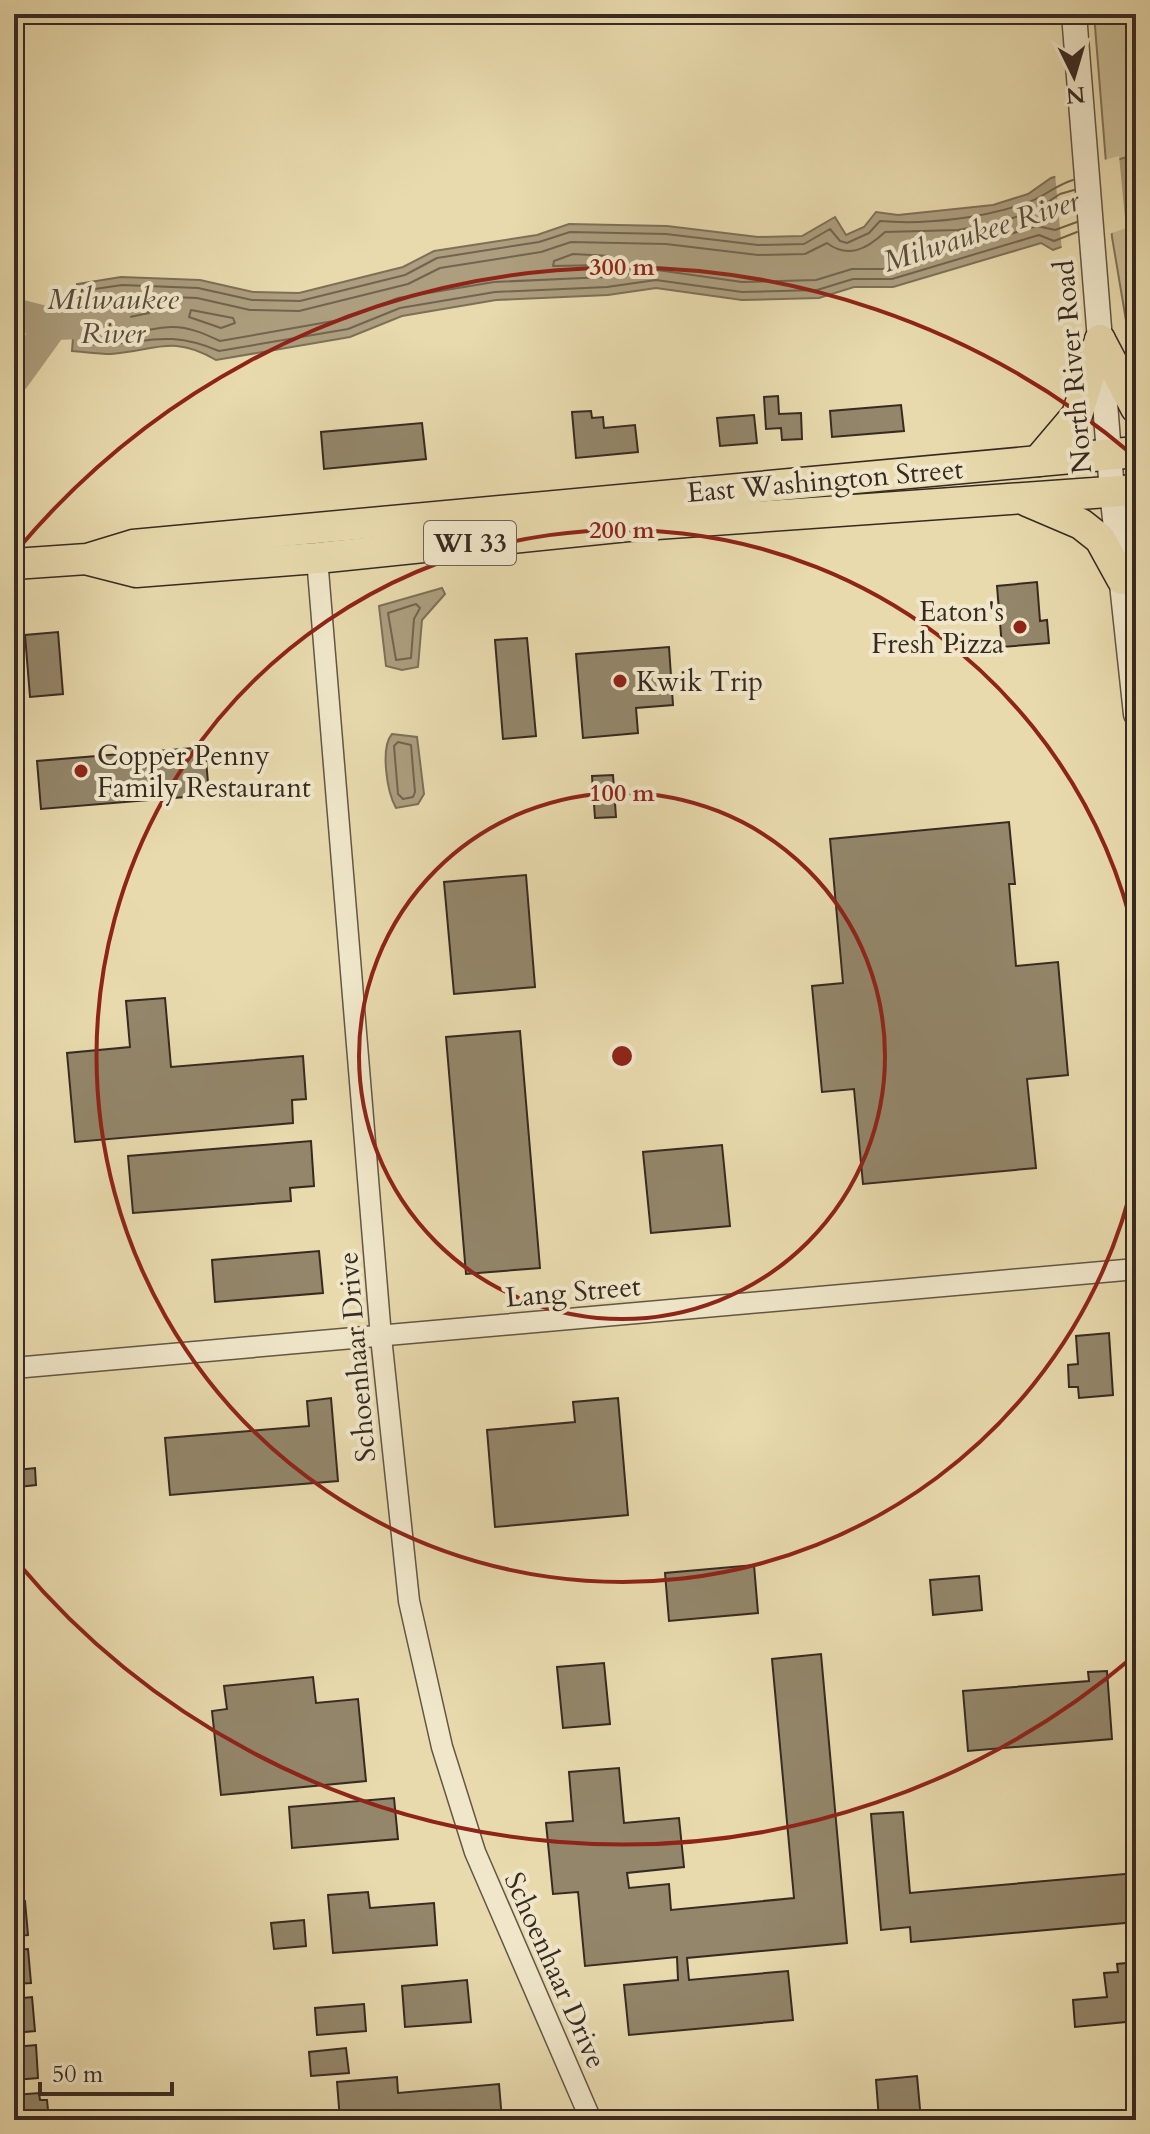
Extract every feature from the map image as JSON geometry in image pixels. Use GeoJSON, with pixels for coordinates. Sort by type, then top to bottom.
{"type":"FeatureCollection","features":[{"type":"Feature","properties":{"kind":"main road"},"geometry":{"type":"LineString","coordinates":[[1100,340],[1136,408]]}},
{"type":"Feature","properties":{"kind":"main road"},"geometry":{"type":"LineString","coordinates":[[1038,461],[1077,415],[1100,340]]}},
{"type":"Feature","properties":{"kind":"main road","name":"East Washington Street"},"geometry":{"type":"LineString","coordinates":[[14,564],[87,559],[133,545],[1122,453]]}},
{"type":"Feature","properties":{"kind":"main road","name":"East Washington Street"},"geometry":{"type":"LineString","coordinates":[[87,559],[136,572],[317,558],[628,526],[1124,490]]}},
{"type":"Feature","properties":{"kind":"main road"},"geometry":{"type":"LineString","coordinates":[[1022,499],[1081,524],[1129,566]]}},
{"type":"Feature","properties":{"kind":"street","name":"North River Road"},"geometry":{"type":"LineString","coordinates":[[1074,14],[1100,340],[1122,453],[1136,714]]}},
{"type":"Feature","properties":{"kind":"street","name":"Schoenhaar Drive"},"geometry":{"type":"LineString","coordinates":[[317,558],[381,1337],[409,1601],[442,1747],[492,1897],[591,2120]]}},
{"type":"Feature","properties":{"kind":"street","name":"Lang Street"},"geometry":{"type":"LineString","coordinates":[[14,1368],[1136,1269]]}},
{"type":"Feature","properties":{"kind":"shaded area"},"geometry":{"type":"Polygon","coordinates":[[[1094,14],[1136,14],[1136,380],[1112,237],[1094,14]]]}},
{"type":"Feature","properties":{"kind":"water","name":"Milwaukee River"},"geometry":{"type":"Polygon","coordinates":[[[1136,143],[1136,220],[1053,250],[1041,243],[893,287],[854,287],[819,298],[742,300],[656,288],[608,295],[496,300],[402,316],[350,337],[216,360],[201,352],[175,346],[111,354],[72,351],[77,284],[121,277],[200,280],[253,292],[299,293],[403,267],[434,251],[537,235],[569,224],[667,226],[758,237],[802,236],[835,217],[846,235],[864,227],[876,212],[898,215],[993,205],[1028,194],[1051,178],[1131,156],[1130,145],[1136,143]]]}},
{"type":"Feature","properties":{"kind":"water"},"geometry":{"type":"Polygon","coordinates":[[[442,588],[445,594],[422,620],[418,667],[402,670],[386,666],[379,606],[442,588]]]}},
{"type":"Feature","properties":{"kind":"water"},"geometry":{"type":"Polygon","coordinates":[[[392,734],[417,737],[424,794],[418,804],[396,808],[393,801],[386,759],[392,734]]]}},
{"type":"Feature","properties":{"kind":"pier"},"geometry":{"type":"Polygon","coordinates":[[[1119,156],[1126,228],[1062,251],[1055,173],[1119,156]]]}},
{"type":"Feature","properties":{"kind":"building"},"geometry":{"type":"Polygon","coordinates":[[[778,396],[779,414],[801,413],[802,439],[782,440],[781,428],[766,429],[764,397],[778,396]]]}},
{"type":"Feature","properties":{"kind":"building"},"geometry":{"type":"Polygon","coordinates":[[[901,405],[904,431],[832,437],[830,411],[901,405]]]}},
{"type":"Feature","properties":{"kind":"building"},"geometry":{"type":"Polygon","coordinates":[[[591,411],[592,418],[603,417],[604,428],[635,425],[638,452],[576,458],[572,412],[591,411]]]}},
{"type":"Feature","properties":{"kind":"building"},"geometry":{"type":"Polygon","coordinates":[[[754,415],[757,443],[720,446],[717,418],[754,415]]]}},
{"type":"Feature","properties":{"kind":"building"},"geometry":{"type":"Polygon","coordinates":[[[422,423],[426,459],[324,469],[321,432],[422,423]]]}},
{"type":"Feature","properties":{"kind":"building"},"geometry":{"type":"Polygon","coordinates":[[[1037,582],[1040,621],[1047,620],[1049,643],[1002,647],[997,586],[1037,582]]]}},
{"type":"Feature","properties":{"kind":"building"},"geometry":{"type":"Polygon","coordinates":[[[58,632],[63,694],[30,697],[25,635],[58,632]]]}},
{"type":"Feature","properties":{"kind":"building"},"geometry":{"type":"Polygon","coordinates":[[[527,638],[536,736],[503,739],[495,640],[527,638]]]}},
{"type":"Feature","properties":{"kind":"building"},"geometry":{"type":"Polygon","coordinates":[[[669,647],[673,705],[636,708],[638,733],[583,738],[576,654],[669,647]]]}},
{"type":"Feature","properties":{"kind":"building"},"geometry":{"type":"Polygon","coordinates":[[[205,747],[209,795],[41,809],[37,761],[205,747]]]}},
{"type":"Feature","properties":{"kind":"building"},"geometry":{"type":"Polygon","coordinates":[[[613,775],[616,817],[595,818],[592,776],[613,775]]]}},
{"type":"Feature","properties":{"kind":"building"},"geometry":{"type":"Polygon","coordinates":[[[1009,822],[1015,884],[1009,884],[1016,966],[1058,962],[1068,1075],[1027,1079],[1036,1168],[863,1184],[854,1089],[822,1092],[812,986],[843,983],[830,839],[1009,822]]]}},
{"type":"Feature","properties":{"kind":"building"},"geometry":{"type":"Polygon","coordinates":[[[526,875],[535,987],[454,994],[444,882],[526,875]]]}},
{"type":"Feature","properties":{"kind":"building"},"geometry":{"type":"Polygon","coordinates":[[[165,998],[171,1067],[303,1056],[306,1099],[292,1100],[293,1123],[75,1142],[67,1053],[130,1047],[126,1001],[165,998]]]}},
{"type":"Feature","properties":{"kind":"building"},"geometry":{"type":"Polygon","coordinates":[[[520,1031],[540,1268],[466,1274],[446,1037],[520,1031]]]}},
{"type":"Feature","properties":{"kind":"building"},"geometry":{"type":"Polygon","coordinates":[[[311,1141],[314,1186],[290,1188],[291,1201],[133,1213],[128,1156],[311,1141]]]}},
{"type":"Feature","properties":{"kind":"building"},"geometry":{"type":"Polygon","coordinates":[[[722,1145],[730,1226],[651,1233],[643,1152],[722,1145]]]}},
{"type":"Feature","properties":{"kind":"building"},"geometry":{"type":"Polygon","coordinates":[[[319,1251],[323,1293],[215,1302],[212,1260],[319,1251]]]}},
{"type":"Feature","properties":{"kind":"building"},"geometry":{"type":"Polygon","coordinates":[[[1109,1333],[1113,1395],[1079,1398],[1078,1387],[1069,1387],[1068,1365],[1078,1364],[1076,1336],[1109,1333]]]}},
{"type":"Feature","properties":{"kind":"building"},"geometry":{"type":"Polygon","coordinates":[[[331,1398],[338,1481],[170,1495],[165,1438],[309,1426],[307,1401],[331,1398]]]}},
{"type":"Feature","properties":{"kind":"building"},"geometry":{"type":"Polygon","coordinates":[[[618,1398],[628,1515],[495,1527],[487,1430],[575,1422],[573,1402],[618,1398]]]}},
{"type":"Feature","properties":{"kind":"building"},"geometry":{"type":"Polygon","coordinates":[[[35,1468],[36,1485],[19,1487],[17,1470],[35,1468]]]}},
{"type":"Feature","properties":{"kind":"building"},"geometry":{"type":"Polygon","coordinates":[[[754,1565],[758,1613],[669,1621],[665,1573],[754,1565]]]}},
{"type":"Feature","properties":{"kind":"building"},"geometry":{"type":"Polygon","coordinates":[[[979,1576],[982,1610],[933,1615],[930,1580],[979,1576]]]}},
{"type":"Feature","properties":{"kind":"building"},"geometry":{"type":"Polygon","coordinates":[[[821,1654],[847,1943],[687,1958],[689,1980],[788,1971],[793,2020],[629,2035],[624,1985],[678,1980],[677,1957],[585,1966],[578,1892],[553,1894],[546,1823],[573,1821],[569,1772],[619,1768],[624,1823],[679,1818],[684,1867],[627,1873],[629,1888],[669,1884],[671,1910],[794,1898],[772,1659],[821,1654]]]}},
{"type":"Feature","properties":{"kind":"building"},"geometry":{"type":"Polygon","coordinates":[[[604,1663],[610,1724],[563,1728],[557,1667],[604,1663]]]}},
{"type":"Feature","properties":{"kind":"building"},"geometry":{"type":"Polygon","coordinates":[[[1107,1671],[1112,1739],[968,1751],[963,1691],[1089,1681],[1088,1672],[1107,1671]]]}},
{"type":"Feature","properties":{"kind":"building"},"geometry":{"type":"Polygon","coordinates":[[[313,1677],[316,1703],[358,1699],[366,1781],[221,1795],[212,1711],[227,1709],[224,1686],[313,1677]]]}},
{"type":"Feature","properties":{"kind":"building"},"geometry":{"type":"Polygon","coordinates":[[[1136,1785],[1136,1813],[1130,1813],[1128,1786],[1136,1785]]]}},
{"type":"Feature","properties":{"kind":"building"},"geometry":{"type":"Polygon","coordinates":[[[394,1798],[398,1839],[292,1848],[289,1807],[394,1798]]]}},
{"type":"Feature","properties":{"kind":"building"},"geometry":{"type":"Polygon","coordinates":[[[14,1806],[17,1806],[20,1840],[14,1841],[14,1806]]]}},
{"type":"Feature","properties":{"kind":"building"},"geometry":{"type":"Polygon","coordinates":[[[903,1812],[910,1893],[1136,1873],[1136,1922],[911,1942],[910,1927],[881,1930],[871,1814],[903,1812]]]}},
{"type":"Feature","properties":{"kind":"building"},"geometry":{"type":"Polygon","coordinates":[[[14,1862],[21,1862],[24,1893],[14,1894],[14,1862]]]}},
{"type":"Feature","properties":{"kind":"building"},"geometry":{"type":"Polygon","coordinates":[[[368,1892],[370,1908],[434,1903],[437,1945],[333,1953],[328,1895],[368,1892]]]}},
{"type":"Feature","properties":{"kind":"building"},"geometry":{"type":"Polygon","coordinates":[[[25,1901],[28,1935],[14,1936],[14,1902],[25,1901]]]}},
{"type":"Feature","properties":{"kind":"building"},"geometry":{"type":"Polygon","coordinates":[[[304,1920],[306,1946],[274,1949],[271,1923],[304,1920]]]}},
{"type":"Feature","properties":{"kind":"building"},"geometry":{"type":"Polygon","coordinates":[[[28,1949],[31,1983],[14,1984],[14,1950],[28,1949]]]}},
{"type":"Feature","properties":{"kind":"building"},"geometry":{"type":"Polygon","coordinates":[[[1136,1962],[1136,2021],[1075,2027],[1073,2000],[1107,1997],[1104,1973],[1118,1972],[1117,1964],[1136,1962]]]}},
{"type":"Feature","properties":{"kind":"building"},"geometry":{"type":"Polygon","coordinates":[[[467,1980],[471,2022],[405,2027],[402,1986],[467,1980]]]}},
{"type":"Feature","properties":{"kind":"building"},"geometry":{"type":"Polygon","coordinates":[[[32,1997],[35,2031],[14,2033],[14,1999],[32,1997]]]}},
{"type":"Feature","properties":{"kind":"building"},"geometry":{"type":"Polygon","coordinates":[[[364,2004],[366,2031],[317,2035],[315,2008],[364,2004]]]}},
{"type":"Feature","properties":{"kind":"building"},"geometry":{"type":"Polygon","coordinates":[[[36,2045],[38,2078],[15,2080],[14,2047],[36,2045]]]}},
{"type":"Feature","properties":{"kind":"building"},"geometry":{"type":"Polygon","coordinates":[[[346,2048],[349,2073],[311,2076],[309,2052],[346,2048]]]}},
{"type":"Feature","properties":{"kind":"building"},"geometry":{"type":"Polygon","coordinates":[[[917,2076],[921,2120],[879,2120],[876,2080],[917,2076]]]}},
{"type":"Feature","properties":{"kind":"building"},"geometry":{"type":"Polygon","coordinates":[[[397,2077],[398,2093],[499,2084],[502,2120],[340,2120],[337,2082],[397,2077]]]}},
{"type":"Feature","properties":{"kind":"building"},"geometry":{"type":"Polygon","coordinates":[[[39,2093],[40,2100],[47,2100],[49,2120],[17,2120],[15,2095],[39,2093]]]}},
{"type":"Feature","properties":{"kind":"waterway","name":"Milwaukee River"},"geometry":{"type":"LineString","coordinates":[[14,314],[53,324],[115,322]]}},
{"type":"Feature","properties":{"kind":"waterway"},"geometry":{"type":"LineString","coordinates":[[14,378],[53,324]]}},
{"type":"Feature","properties":{"kind":"place","name":"Eaton's Fresh Pizza"},"geometry":{"type":"Point","coordinates":[1020,627]}},
{"type":"Feature","properties":{"kind":"place","name":"Kwik Trip"},"geometry":{"type":"Point","coordinates":[620,681]}},
{"type":"Feature","properties":{"kind":"place","name":"Copper Penny Family Restaurant"},"geometry":{"type":"Point","coordinates":[81,771]}}]}
